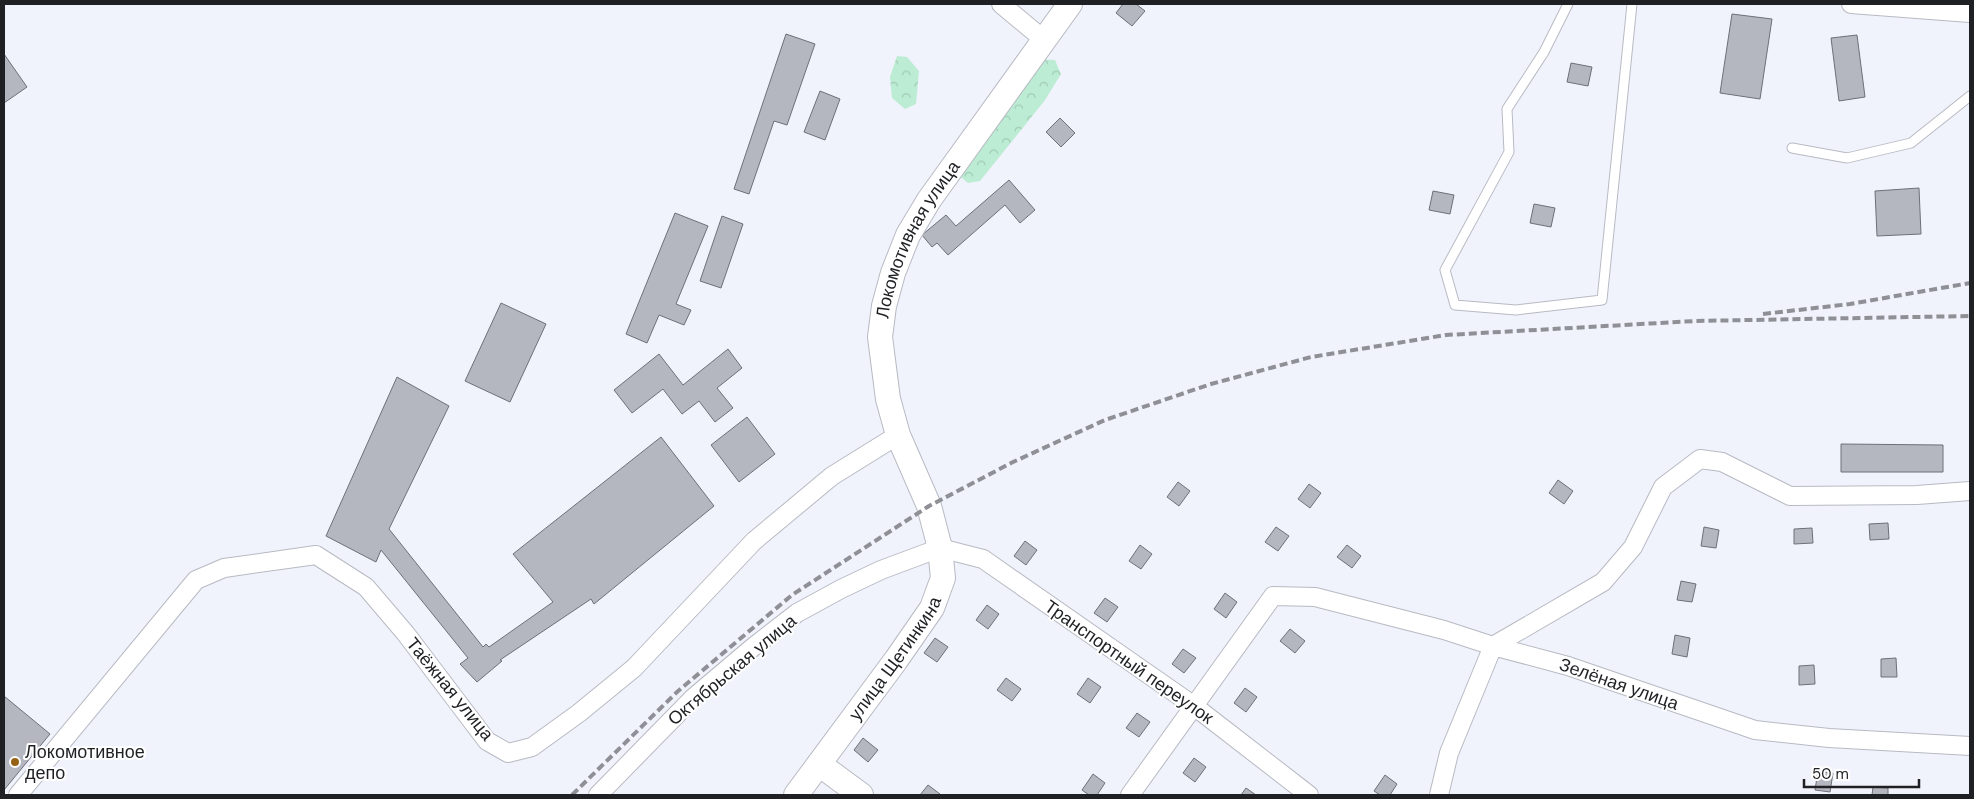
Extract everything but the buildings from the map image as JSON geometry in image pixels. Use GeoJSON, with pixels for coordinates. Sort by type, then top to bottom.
{"type":"FeatureCollection","features":[{"type":"Feature","properties":{"kind":"street"},"geometry":{"type":"LineString","coordinates":[[1001,4],[1043,39]]}},
{"type":"Feature","properties":{"kind":"street","name":"Локомотивная улица"},"geometry":{"type":"LineString","coordinates":[[929,506],[898,435],[888,399],[880,337],[884,306],[893,273],[908,235],[929,200],[1070,4]]}},
{"type":"Feature","properties":{"kind":"street"},"geometry":{"type":"LineString","coordinates":[[1851,4],[1970,13]]}},
{"type":"Feature","properties":{"kind":"street","name":"Таёжная улица"},"geometry":{"type":"LineString","coordinates":[[18,795],[196,580],[224,568],[316,555],[366,587],[406,634],[487,741],[508,753],[532,748],[634,668],[754,541],[832,476],[898,435]]}},
{"type":"Feature","properties":{"kind":"street"},"geometry":{"type":"LineString","coordinates":[[1439,795],[1448,753],[1493,646],[1603,582],[1633,547],[1663,486],[1700,459],[1722,462],[1790,496],[1917,495],[1970,491]]}},
{"type":"Feature","properties":{"kind":"street","name":"улица Щетинкина"},"geometry":{"type":"LineString","coordinates":[[796,795],[932,608],[943,578],[940,548],[929,506]]}},
{"type":"Feature","properties":{"kind":"street","name":"Транспортный переулок"},"geometry":{"type":"LineString","coordinates":[[940,548],[982,559],[1194,706],[1309,795]]}},
{"type":"Feature","properties":{"kind":"street","name":"Октябрьская улица"},"geometry":{"type":"LineString","coordinates":[[598,795],[693,698],[752,648],[798,613],[840,589],[881,570],[940,548]]}},
{"type":"Feature","properties":{"kind":"street","name":"Зелёная улица"},"geometry":{"type":"LineString","coordinates":[[1194,706],[1273,596],[1315,597],[1444,630],[1493,646],[1568,666],[1754,730],[1829,738],[1970,746]]}},
{"type":"Feature","properties":{"kind":"street"},"geometry":{"type":"LineString","coordinates":[[1130,795],[1194,706]]}},
{"type":"Feature","properties":{"kind":"street"},"geometry":{"type":"LineString","coordinates":[[819,764],[861,795]]}},
{"type":"Feature","properties":{"kind":"lane"},"geometry":{"type":"LineString","coordinates":[[1568,4],[1544,52],[1507,109],[1509,152],[1445,270],[1455,305],[1516,310],[1602,300],[1632,4]]}},
{"type":"Feature","properties":{"kind":"lane"},"geometry":{"type":"LineString","coordinates":[[1792,148],[1847,158],[1911,143],[1970,96]]}},
{"type":"Feature","properties":{"kind":"green space"},"geometry":{"type":"Polygon","coordinates":[[[897,56],[907,57],[919,71],[916,104],[905,109],[892,98],[890,77],[897,56]]]}},
{"type":"Feature","properties":{"kind":"green space"},"geometry":{"type":"Polygon","coordinates":[[[1029,59],[1055,60],[1061,74],[1045,100],[980,181],[968,183],[951,169],[1029,59]]]}},
{"type":"Feature","properties":{"kind":"railway"},"geometry":{"type":"LineString","coordinates":[[1763,314],[1850,304],[1970,283]]}},
{"type":"Feature","properties":{"kind":"railway"},"geometry":{"type":"LineString","coordinates":[[572,795],[677,692],[792,595],[929,506],[1013,462],[1105,420],[1211,384],[1311,357],[1446,335],[1695,321],[1970,316]]}},
{"type":"Feature","properties":{"kind":"place","name":"Локомотивное депо"},"geometry":{"type":"Point","coordinates":[15,762]}}]}
